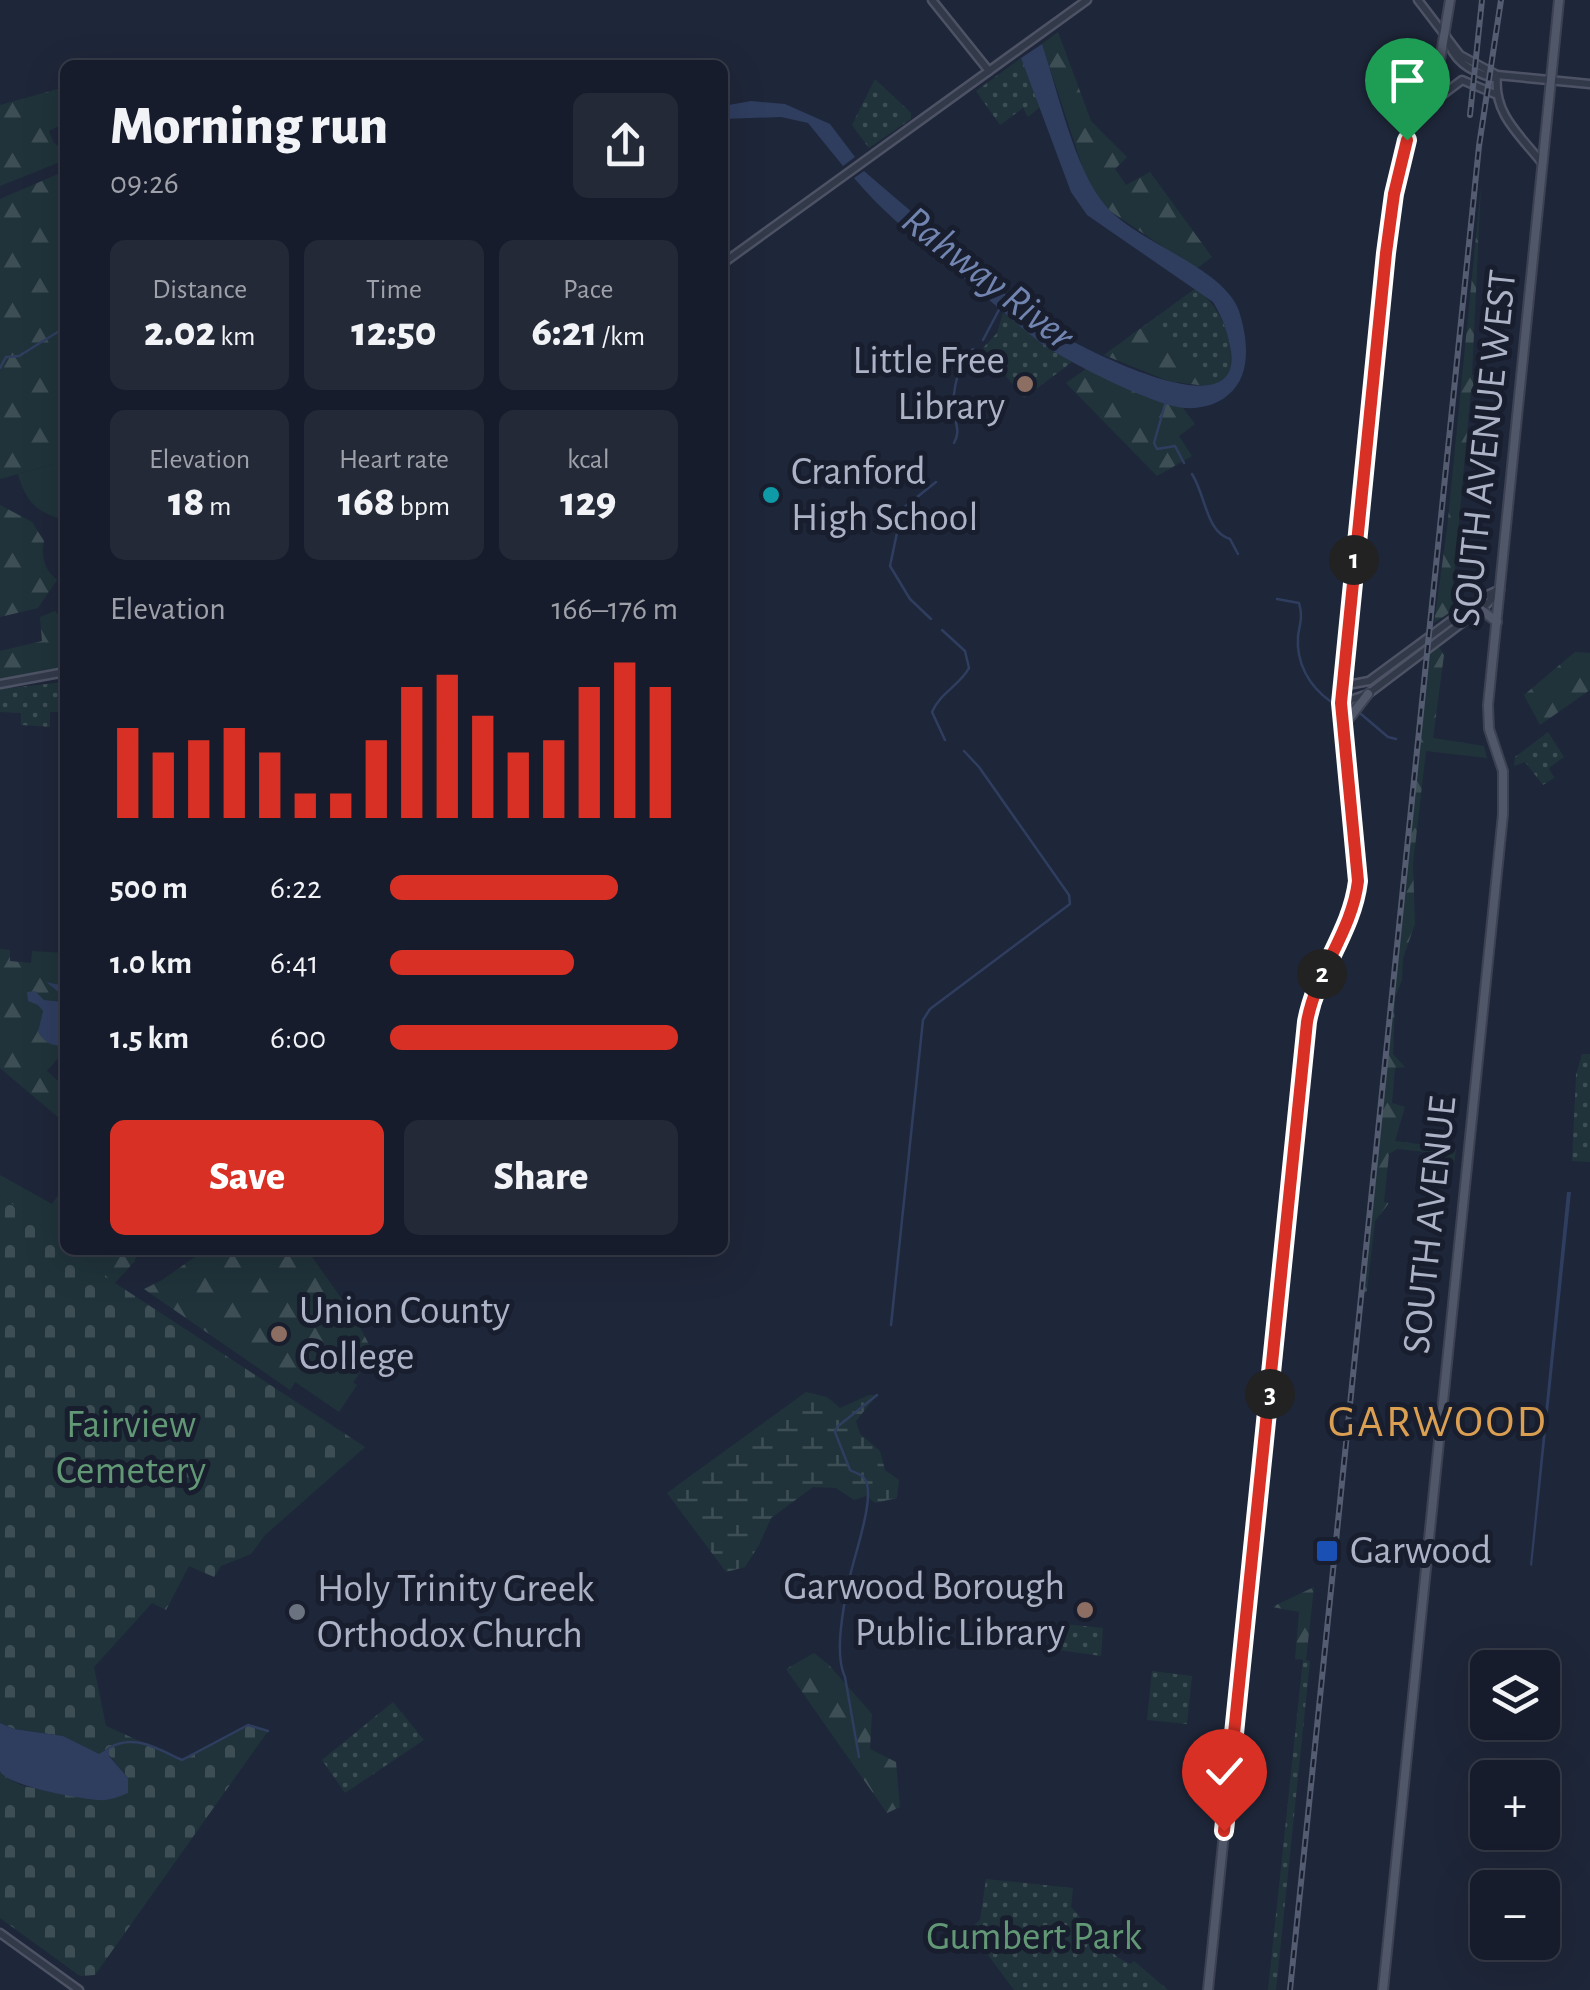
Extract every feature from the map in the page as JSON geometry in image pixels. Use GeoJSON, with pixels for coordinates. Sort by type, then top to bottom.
{"type":"FeatureCollection","features":[{"type":"Feature","properties":{"kind":"main road"},"geometry":{"type":"LineString","coordinates":[[1208,1990],[1307,1022],[1314,992],[1353,909],[1358,881],[1341,703],[1386,253],[1394,194],[1408,136],[1407,123],[1433,102],[1450,0]]}},
{"type":"Feature","properties":{"kind":"main road","name":"SOUTH AVENUE WEST"},"geometry":{"type":"LineString","coordinates":[[1492,737],[1488,705],[1559,0]]}},
{"type":"Feature","properties":{"kind":"main road"},"geometry":{"type":"LineString","coordinates":[[1480,609],[1498,622]]}},
{"type":"Feature","properties":{"kind":"main road"},"geometry":{"type":"LineString","coordinates":[[1342,729],[1368,694]]}},
{"type":"Feature","properties":{"kind":"main road","name":"SOUTH AVENUE"},"geometry":{"type":"LineString","coordinates":[[1383,1990],[1505,788],[1492,737]]}},
{"type":"Feature","properties":{"kind":"street"},"geometry":{"type":"LineString","coordinates":[[932,0],[989,71]]}},
{"type":"Feature","properties":{"kind":"street"},"geometry":{"type":"LineString","coordinates":[[728,260],[1087,0]]}},
{"type":"Feature","properties":{"kind":"street"},"geometry":{"type":"LineString","coordinates":[[1418,0],[1463,57],[1497,75],[1590,84]]}},
{"type":"Feature","properties":{"kind":"street"},"geometry":{"type":"LineString","coordinates":[[1497,75],[1493,92],[1500,109],[1544,165]]}},
{"type":"Feature","properties":{"kind":"street"},"geometry":{"type":"LineString","coordinates":[[1433,102],[1462,80],[1493,92]]}},
{"type":"Feature","properties":{"kind":"street"},"geometry":{"type":"LineString","coordinates":[[1342,686],[1368,681],[1483,597],[1500,589]]}},
{"type":"Feature","properties":{"kind":"street"},"geometry":{"type":"LineString","coordinates":[[1341,703],[1368,694],[1480,609],[1500,589]]}},
{"type":"Feature","properties":{"kind":"street"},"geometry":{"type":"LineString","coordinates":[[0,684],[60,673]]}},
{"type":"Feature","properties":{"kind":"street"},"geometry":{"type":"LineString","coordinates":[[0,1933],[78,1990]]}},
{"type":"Feature","properties":{"kind":"green space"},"geometry":{"type":"Polygon","coordinates":[[[1058,32],[1091,121],[1127,157],[1115,169],[1126,185],[1150,172],[1212,257],[1196,269],[1107,209],[1087,181],[1042,44],[1058,32]]]}},
{"type":"Feature","properties":{"kind":"green space"},"geometry":{"type":"Polygon","coordinates":[[[1021,58],[1040,107],[1028,117],[1023,108],[1000,125],[976,91],[1021,58]]]}},
{"type":"Feature","properties":{"kind":"green space"},"geometry":{"type":"Polygon","coordinates":[[[875,79],[911,113],[911,119],[869,148],[852,125],[875,79]]]}},
{"type":"Feature","properties":{"kind":"green space"},"geometry":{"type":"Polygon","coordinates":[[[60,88],[60,126],[49,131],[60,147],[60,162],[0,186],[0,105],[60,88]]]}},
{"type":"Feature","properties":{"kind":"green space"},"geometry":{"type":"Polygon","coordinates":[[[60,173],[60,462],[0,479],[0,199],[60,173]]]}},
{"type":"Feature","properties":{"kind":"green space"},"geometry":{"type":"Polygon","coordinates":[[[1481,186],[1472,375],[1496,379],[1494,384],[1475,382],[1471,390],[1452,597],[1455,609],[1434,623],[1447,529],[1481,186]]]}},
{"type":"Feature","properties":{"kind":"green space"},"geometry":{"type":"Polygon","coordinates":[[[1196,288],[1225,326],[1230,374],[1223,383],[1213,387],[1104,355],[1196,288]]]}},
{"type":"Feature","properties":{"kind":"green space"},"geometry":{"type":"Polygon","coordinates":[[[1003,313],[1072,362],[1024,398],[983,348],[997,333],[1003,313]]]}},
{"type":"Feature","properties":{"kind":"green space"},"geometry":{"type":"Polygon","coordinates":[[[1158,316],[1173,346],[1210,376],[1213,387],[1168,381],[1104,355],[1158,316]]]}},
{"type":"Feature","properties":{"kind":"green space"},"geometry":{"type":"Polygon","coordinates":[[[1087,368],[1183,408],[1195,424],[1179,436],[1192,456],[1157,476],[1066,383],[1087,368]]]}},
{"type":"Feature","properties":{"kind":"green space"},"geometry":{"type":"Polygon","coordinates":[[[60,462],[60,519],[32,503],[18,474],[60,462]]]}},
{"type":"Feature","properties":{"kind":"green space"},"geometry":{"type":"Polygon","coordinates":[[[0,505],[32,522],[44,541],[46,567],[57,580],[38,608],[0,617],[0,505]]]}},
{"type":"Feature","properties":{"kind":"green space"},"geometry":{"type":"Polygon","coordinates":[[[55,611],[60,616],[60,673],[0,683],[0,651],[42,641],[40,617],[55,611]]]}},
{"type":"Feature","properties":{"kind":"green space"},"geometry":{"type":"Polygon","coordinates":[[[1436,643],[1444,655],[1433,738],[1484,746],[1487,758],[1426,751],[1413,864],[1415,924],[1395,998],[1393,1054],[1405,1067],[1395,1068],[1392,1103],[1405,1107],[1395,1141],[1456,1149],[1454,1164],[1444,1159],[1444,1154],[1397,1149],[1389,1154],[1384,1202],[1389,1203],[1375,1221],[1367,1291],[1361,1294],[1428,646],[1436,643]]]}},
{"type":"Feature","properties":{"kind":"green space"},"geometry":{"type":"Polygon","coordinates":[[[1575,652],[1590,653],[1590,690],[1540,725],[1524,695],[1575,652]]]}},
{"type":"Feature","properties":{"kind":"green space"},"geometry":{"type":"Polygon","coordinates":[[[60,683],[60,712],[50,712],[50,727],[21,725],[21,713],[0,712],[0,689],[60,683]]]}},
{"type":"Feature","properties":{"kind":"green space"},"geometry":{"type":"Polygon","coordinates":[[[1548,732],[1564,757],[1549,768],[1554,778],[1543,785],[1525,762],[1514,766],[1515,757],[1548,732]]]}},
{"type":"Feature","properties":{"kind":"green space"},"geometry":{"type":"Polygon","coordinates":[[[0,949],[10,950],[10,961],[31,963],[32,951],[60,953],[60,1056],[47,1071],[60,1083],[60,1119],[0,1068],[0,949]]]}},
{"type":"Feature","properties":{"kind":"green space"},"geometry":{"type":"Polygon","coordinates":[[[1582,1054],[1590,1054],[1590,1162],[1572,1161],[1576,1075],[1582,1054]]]}},
{"type":"Feature","properties":{"kind":"green space"},"geometry":{"type":"Polygon","coordinates":[[[0,1175],[52,1204],[60,1192],[60,1239],[0,1195],[0,1175]]]}},
{"type":"Feature","properties":{"kind":"green space","name":"Fairview Cemetery"},"geometry":{"type":"Polygon","coordinates":[[[0,1195],[60,1239],[60,1255],[80,1255],[115,1283],[365,1447],[265,1535],[251,1554],[221,1566],[214,1577],[189,1566],[166,1610],[152,1603],[94,1667],[106,1726],[182,1760],[248,1725],[268,1731],[95,1975],[80,1976],[0,1918],[0,1771],[12,1781],[43,1789],[128,1778],[109,1755],[108,1748],[99,1755],[63,1736],[14,1729],[0,1723],[0,1195]]]}},
{"type":"Feature","properties":{"kind":"green space"},"geometry":{"type":"Polygon","coordinates":[[[80,1255],[136,1255],[115,1283],[80,1255]]]}},
{"type":"Feature","properties":{"kind":"green space","name":"Union County College"},"geometry":{"type":"Polygon","coordinates":[[[198,1255],[311,1255],[354,1316],[373,1352],[353,1383],[313,1356],[290,1390],[144,1289],[198,1255]]]}},
{"type":"Feature","properties":{"kind":"green space"},"geometry":{"type":"Polygon","coordinates":[[[313,1356],[357,1385],[339,1412],[295,1382],[313,1356]]]}},
{"type":"Feature","properties":{"kind":"green space"},"geometry":{"type":"Polygon","coordinates":[[[806,1392],[827,1397],[840,1408],[877,1395],[856,1421],[860,1434],[880,1451],[885,1470],[899,1480],[897,1498],[875,1503],[866,1496],[854,1500],[836,1488],[813,1487],[771,1518],[745,1567],[726,1572],[667,1493],[806,1392]]]}},
{"type":"Feature","properties":{"kind":"green space"},"geometry":{"type":"Polygon","coordinates":[[[1314,1587],[1306,1660],[1295,1659],[1299,1612],[1272,1607],[1314,1587]]]}},
{"type":"Feature","properties":{"kind":"green space"},"geometry":{"type":"Polygon","coordinates":[[[1065,1624],[1103,1628],[1101,1656],[1059,1650],[1065,1624]]]}},
{"type":"Feature","properties":{"kind":"green space"},"geometry":{"type":"Polygon","coordinates":[[[814,1653],[872,1714],[870,1749],[896,1762],[900,1807],[887,1813],[786,1669],[814,1653]]]}},
{"type":"Feature","properties":{"kind":"green space"},"geometry":{"type":"Polygon","coordinates":[[[1303,1659],[1310,1661],[1276,1990],[1268,1990],[1303,1659]]]}},
{"type":"Feature","properties":{"kind":"green space"},"geometry":{"type":"Polygon","coordinates":[[[1152,1671],[1192,1676],[1187,1724],[1147,1720],[1152,1671]]]}},
{"type":"Feature","properties":{"kind":"green space"},"geometry":{"type":"Polygon","coordinates":[[[393,1702],[424,1740],[345,1793],[322,1760],[393,1702]]]}},
{"type":"Feature","properties":{"kind":"green space","name":"Gumbert Park"},"geometry":{"type":"Polygon","coordinates":[[[986,1879],[1073,1888],[1071,1907],[1117,1957],[1130,1964],[1134,1961],[1168,1990],[1014,1990],[969,1929],[980,1920],[986,1879]]]}},
{"type":"Feature","properties":{"kind":"water"},"geometry":{"type":"Polygon","coordinates":[[[1042,44],[1084,171],[1105,205],[1136,231],[1216,281],[1239,311],[1246,345],[1244,367],[1236,387],[1219,401],[1196,408],[1172,406],[1112,382],[1053,351],[905,229],[854,178],[864,171],[1025,312],[1082,346],[1115,362],[1182,384],[1210,385],[1227,375],[1230,345],[1213,302],[1087,215],[1071,192],[1021,58],[1042,44]]]}},
{"type":"Feature","properties":{"kind":"water"},"geometry":{"type":"Polygon","coordinates":[[[751,101],[785,104],[830,124],[855,157],[843,166],[808,123],[781,117],[728,119],[728,105],[751,101]]]}},
{"type":"Feature","properties":{"kind":"water"},"geometry":{"type":"Polygon","coordinates":[[[35,991],[44,1000],[60,1002],[60,1045],[49,1043],[38,1032],[43,1011],[28,1001],[27,992],[35,991]]]}},
{"type":"Feature","properties":{"kind":"water"},"geometry":{"type":"Polygon","coordinates":[[[1567,1192],[1571,1192],[1532,1566],[1530,1565],[1567,1192]]]}},
{"type":"Feature","properties":{"kind":"water"},"geometry":{"type":"Polygon","coordinates":[[[0,1723],[14,1729],[63,1736],[99,1754],[109,1748],[109,1756],[128,1778],[128,1793],[106,1800],[89,1799],[45,1791],[5,1777],[0,1771],[0,1723]]]}},
{"type":"Feature","properties":{"kind":"waterway","name":"Rahway River"},"geometry":{"type":"LineString","coordinates":[[983,340],[1001,306]]}},
{"type":"Feature","properties":{"kind":"waterway"},"geometry":{"type":"LineString","coordinates":[[0,368],[6,357],[19,356],[60,331]]}},
{"type":"Feature","properties":{"kind":"waterway"},"geometry":{"type":"LineString","coordinates":[[954,443],[955,386],[963,362],[973,349]]}},
{"type":"Feature","properties":{"kind":"waterway"},"geometry":{"type":"LineString","coordinates":[[1166,401],[1154,443],[1157,449],[1175,446],[1184,463]]}},
{"type":"Feature","properties":{"kind":"waterway"},"geometry":{"type":"LineString","coordinates":[[1192,474],[1211,521],[1230,539],[1238,554]]}},
{"type":"Feature","properties":{"kind":"waterway"},"geometry":{"type":"LineString","coordinates":[[931,619],[910,599],[890,566],[902,509],[936,482]]}},
{"type":"Feature","properties":{"kind":"waterway"},"geometry":{"type":"LineString","coordinates":[[1277,599],[1299,603],[1298,646],[1302,664],[1310,681],[1330,701]]}},
{"type":"Feature","properties":{"kind":"waterway"},"geometry":{"type":"LineString","coordinates":[[942,630],[965,651],[969,668],[932,712],[945,740]]}},
{"type":"Feature","properties":{"kind":"waterway"},"geometry":{"type":"LineString","coordinates":[[1361,714],[1388,737],[1396,739]]}},
{"type":"Feature","properties":{"kind":"waterway"},"geometry":{"type":"LineString","coordinates":[[891,1325],[923,1020],[930,1009],[1070,904],[1069,895],[964,751]]}},
{"type":"Feature","properties":{"kind":"waterway"},"geometry":{"type":"LineString","coordinates":[[849,1581],[866,1512],[867,1486],[863,1477],[850,1470],[835,1432],[877,1395]]}},
{"type":"Feature","properties":{"kind":"waterway"},"geometry":{"type":"LineString","coordinates":[[846,1594],[840,1658],[859,1757]]}},
{"type":"Feature","properties":{"kind":"waterway"},"geometry":{"type":"LineString","coordinates":[[109,1748],[137,1742],[182,1760],[248,1725],[268,1731]]}},
{"type":"Feature","properties":{"kind":"railway"},"geometry":{"type":"LineString","coordinates":[[1470,115],[1482,0]]}},
{"type":"Feature","properties":{"kind":"railway"},"geometry":{"type":"LineString","coordinates":[[1290,1990],[1479,146],[1501,0]]}},
{"type":"Feature","properties":{"kind":"place","name":"Little Free Library"},"geometry":{"type":"Point","coordinates":[1025,384]}},
{"type":"Feature","properties":{"kind":"place","name":"Cranford High School"},"geometry":{"type":"Point","coordinates":[771,495]}},
{"type":"Feature","properties":{"kind":"place","name":"Union County College"},"geometry":{"type":"Point","coordinates":[279,1334]}},
{"type":"Feature","properties":{"kind":"place","name":"Garwood"},"geometry":{"type":"Point","coordinates":[1327,1551]}},
{"type":"Feature","properties":{"kind":"place","name":"Garwood Borough Public Library"},"geometry":{"type":"Point","coordinates":[1085,1610]}},
{"type":"Feature","properties":{"kind":"place","name":"Holy Trinity Greek Orthodox Church"},"geometry":{"type":"Point","coordinates":[297,1612]}},
{"type":"Feature","properties":{"kind":"district","name":"GARWOOD"},"geometry":{"type":"Point","coordinates":[1438,1422]}},
{"type":"Feature","properties":{"kind":"route"},"geometry":{"type":"LineString","coordinates":[[1224,1831],[1307,1022],[1314,992],[1353,909],[1358,881],[1341,703],[1386,253],[1407,140]]}}]}
